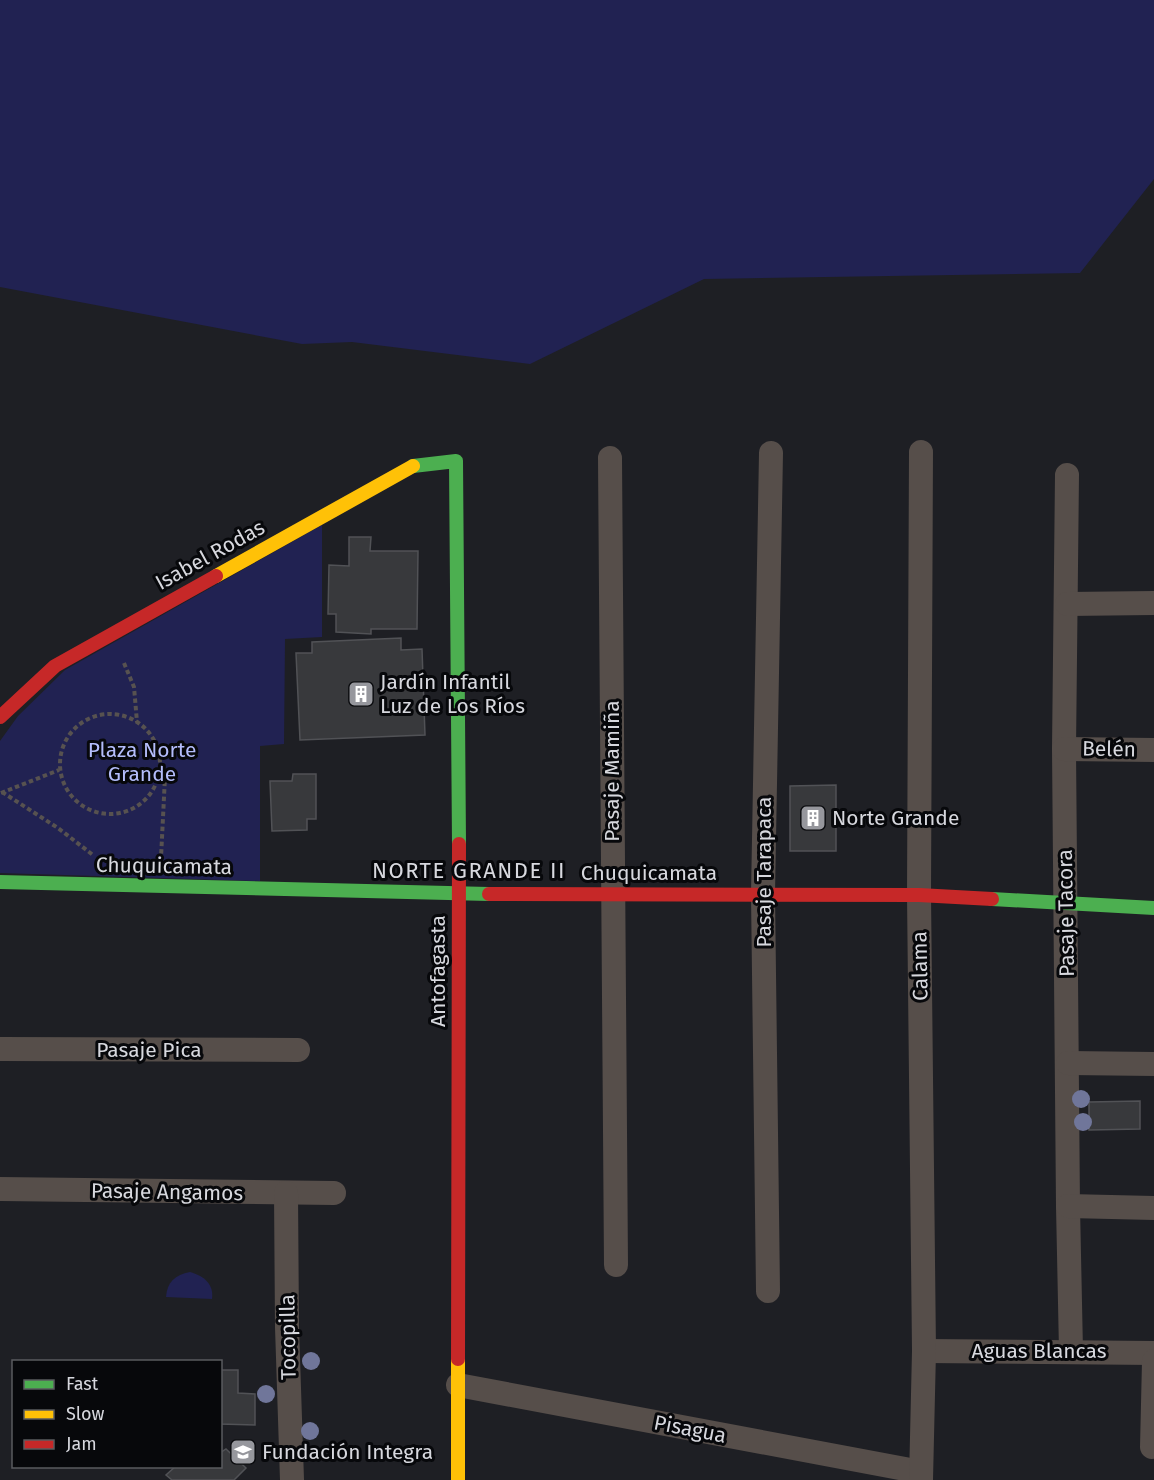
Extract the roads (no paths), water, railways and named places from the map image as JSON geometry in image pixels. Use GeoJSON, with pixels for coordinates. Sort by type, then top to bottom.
{"type":"FeatureCollection","features":[{"type":"Feature","properties":{"kind":"street","name":"Calama"},"geometry":{"type":"LineString","coordinates":[[921,452],[919,895],[924,1351],[921,1476]]}},
{"type":"Feature","properties":{"kind":"street","name":"Pasaje Tarapaca"},"geometry":{"type":"LineString","coordinates":[[768,1291],[763,894],[771,453]]}},
{"type":"Feature","properties":{"kind":"street","name":"Pasaje Mamiña"},"geometry":{"type":"LineString","coordinates":[[610,458],[616,1265]]}},
{"type":"Feature","properties":{"kind":"street","name":"Isabel Rodas"},"geometry":{"type":"LineString","coordinates":[[0,717],[55,666],[413,466],[456,461]]}},
{"type":"Feature","properties":{"kind":"street","name":"Antofagasta"},"geometry":{"type":"LineString","coordinates":[[456,461],[459,894],[458,1480]]}},
{"type":"Feature","properties":{"kind":"street","name":"Pasaje Tacora"},"geometry":{"type":"LineString","coordinates":[[1067,475],[1064,749],[1071,1351]]}},
{"type":"Feature","properties":{"kind":"street"},"geometry":{"type":"LineString","coordinates":[[1067,604],[1154,603]]}},
{"type":"Feature","properties":{"kind":"street","name":"Belén"},"geometry":{"type":"LineString","coordinates":[[1064,749],[1154,750]]}},
{"type":"Feature","properties":{"kind":"street","name":"Chuquicamata"},"geometry":{"type":"LineString","coordinates":[[0,882],[36,885],[459,894],[919,895],[1154,908]]}},
{"type":"Feature","properties":{"kind":"street","name":"Pasaje Pica"},"geometry":{"type":"LineString","coordinates":[[0,1049],[298,1050]]}},
{"type":"Feature","properties":{"kind":"street"},"geometry":{"type":"LineString","coordinates":[[1068,1063],[1154,1064]]}},
{"type":"Feature","properties":{"kind":"street","name":"Pasaje Angamos"},"geometry":{"type":"LineString","coordinates":[[0,1189],[334,1193]]}},
{"type":"Feature","properties":{"kind":"street","name":"Tocopilla"},"geometry":{"type":"LineString","coordinates":[[286,1193],[287,1327],[292,1480]]}},
{"type":"Feature","properties":{"kind":"street"},"geometry":{"type":"LineString","coordinates":[[1068,1206],[1154,1209]]}},
{"type":"Feature","properties":{"kind":"street","name":"Aguas Blancas"},"geometry":{"type":"LineString","coordinates":[[924,1351],[1154,1353]]}},
{"type":"Feature","properties":{"kind":"street"},"geometry":{"type":"LineString","coordinates":[[1152,1447],[1154,1361]]}},
{"type":"Feature","properties":{"kind":"street","name":"Pisagua"},"geometry":{"type":"LineString","coordinates":[[458,1385],[921,1476]]}},
{"type":"Feature","properties":{"kind":"place","name":"Jardín Infantil Luz de Los Ríos"},"geometry":{"type":"Point","coordinates":[361,694]}},
{"type":"Feature","properties":{"kind":"place","name":"Norte Grande"},"geometry":{"type":"Point","coordinates":[813,818]}},
{"type":"Feature","properties":{"kind":"place","name":"Fundación Integra"},"geometry":{"type":"Point","coordinates":[243,1452]}},
{"type":"Feature","properties":{"kind":"district","name":"NORTE GRANDE II"},"geometry":{"type":"Point","coordinates":[469,870]}},
{"type":"Feature","properties":{"kind":"park label","name":"Plaza Norte Grande"},"geometry":{"type":"Point","coordinates":[142,762]}}]}
